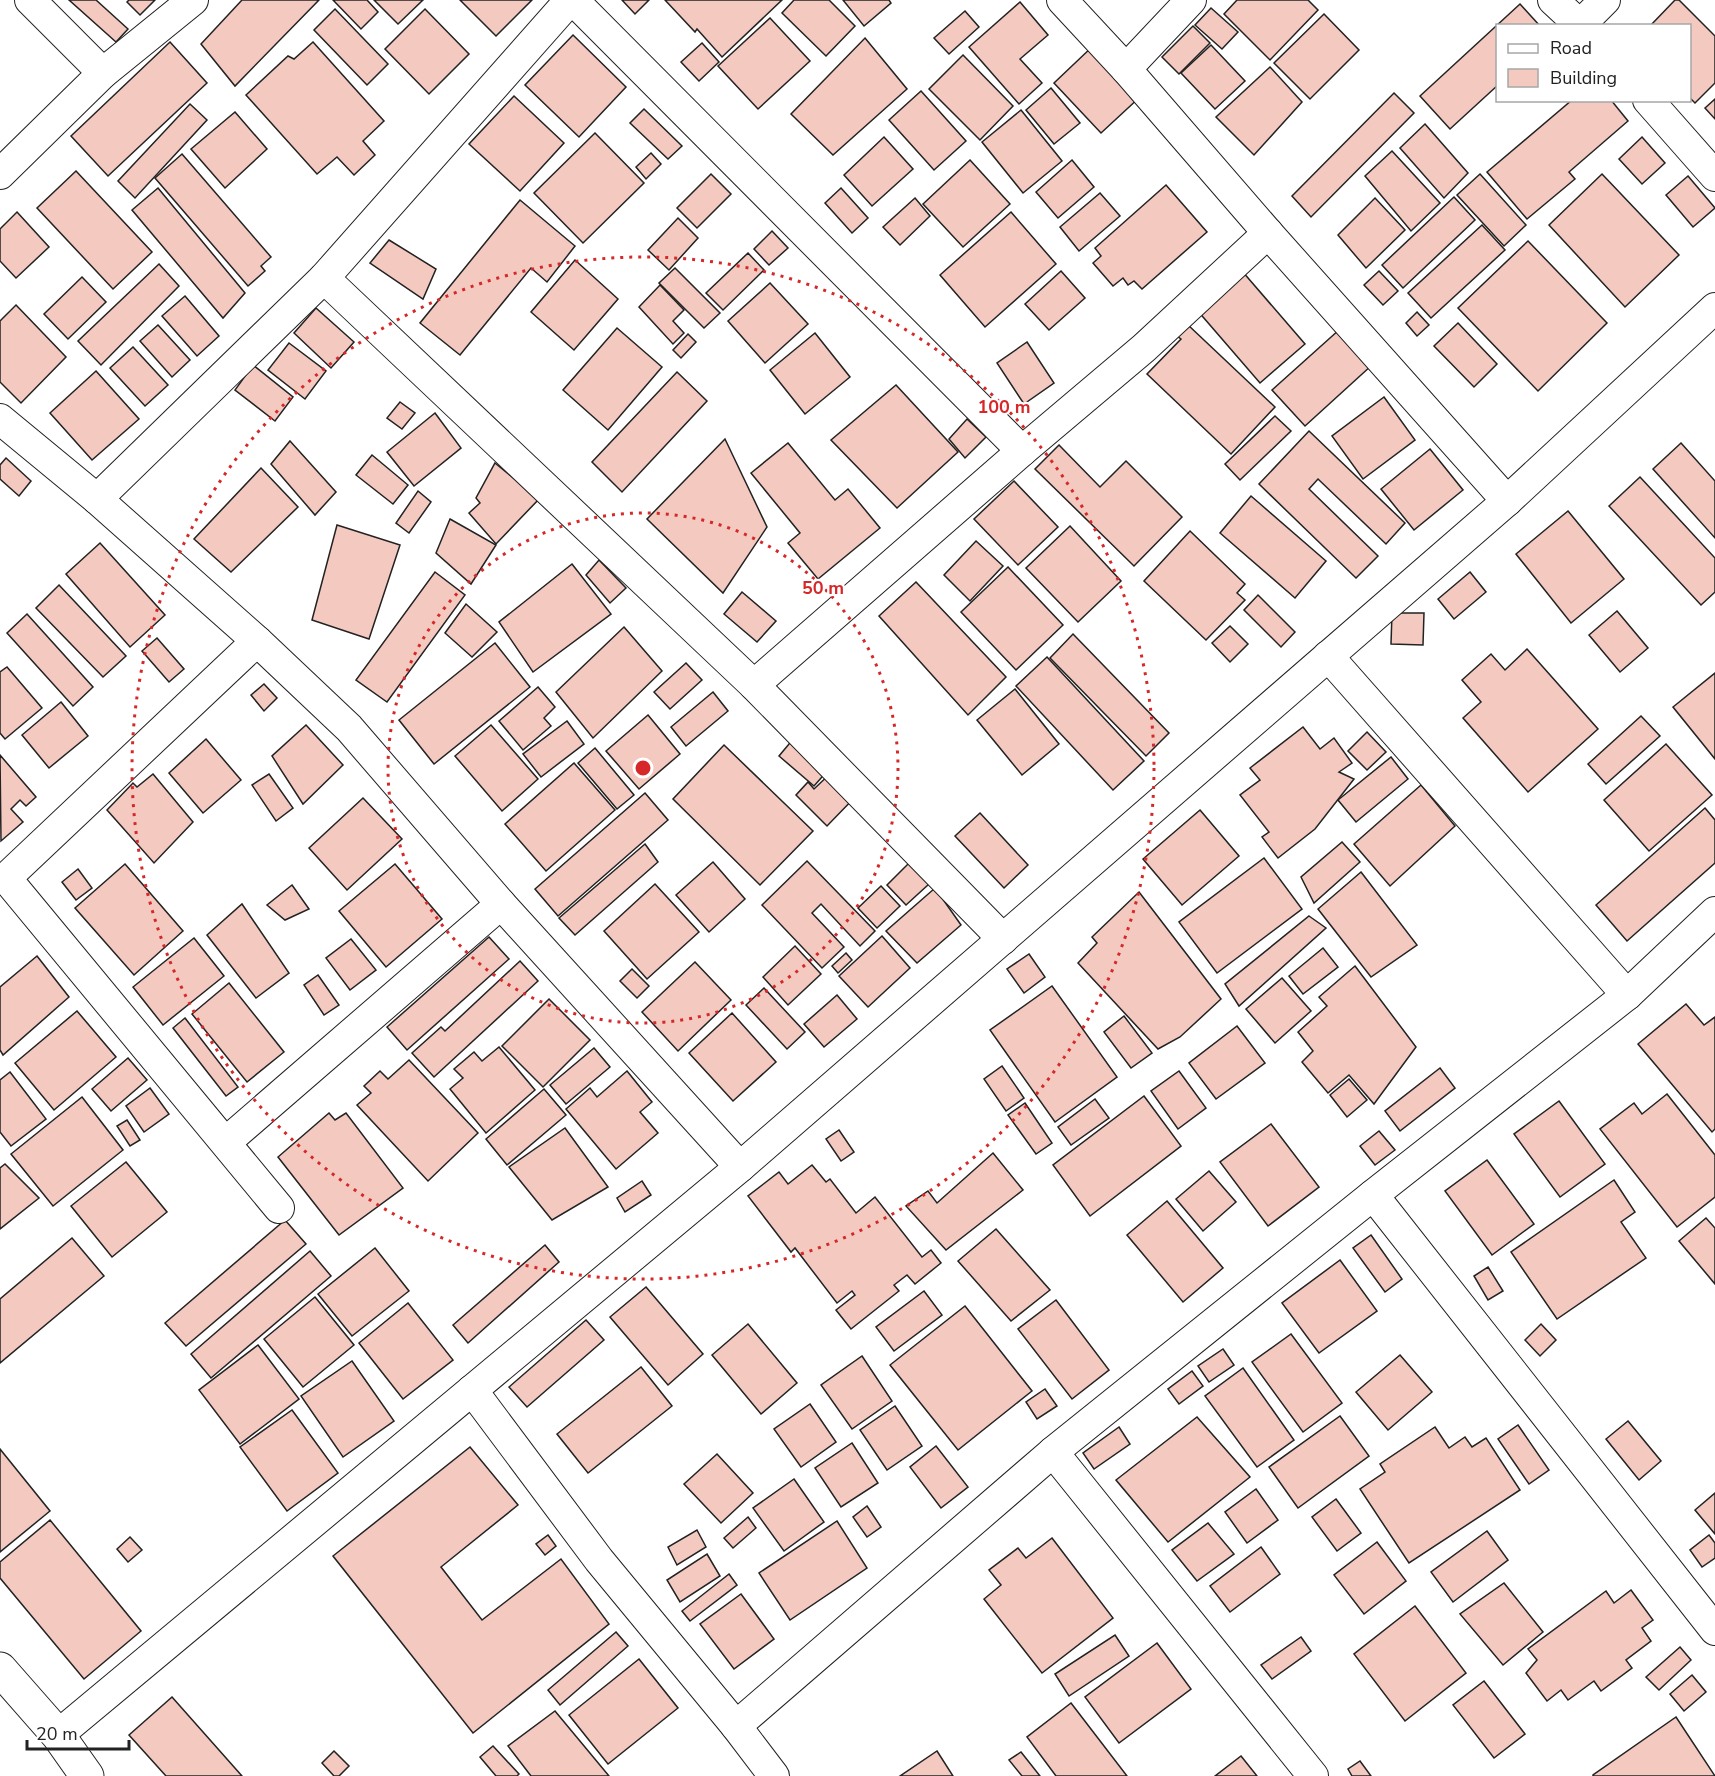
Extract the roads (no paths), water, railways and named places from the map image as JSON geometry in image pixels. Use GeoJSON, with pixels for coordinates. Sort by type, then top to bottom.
{"type":"FeatureCollection","features":[{"type":"Feature","properties":{"kind":"main road"},"geometry":{"type":"LineString","coordinates":[[0,1669],[58,1735],[87,1776]]}},
{"type":"Feature","properties":{"kind":"street"},"geometry":{"type":"LineString","coordinates":[[30,0],[103,73]]}},
{"type":"Feature","properties":{"kind":"street"},"geometry":{"type":"LineString","coordinates":[[0,174],[103,73],[193,0]]}},
{"type":"Feature","properties":{"kind":"street"},"geometry":{"type":"LineString","coordinates":[[97,499],[324,278],[571,0],[1022,451]]}},
{"type":"Feature","properties":{"kind":"street"},"geometry":{"type":"LineString","coordinates":[[1062,0],[1126,69],[1268,233],[1507,501]]}},
{"type":"Feature","properties":{"kind":"street"},"geometry":{"type":"LineString","coordinates":[[1126,69],[1191,0]]}},
{"type":"Feature","properties":{"kind":"street"},"geometry":{"type":"LineString","coordinates":[[1553,0],[1579,24]]}},
{"type":"Feature","properties":{"kind":"street"},"geometry":{"type":"LineString","coordinates":[[1581,24],[1605,0]]}},
{"type":"Feature","properties":{"kind":"street"},"geometry":{"type":"LineString","coordinates":[[1650,102],[1715,176]]}},
{"type":"Feature","properties":{"kind":"street"},"geometry":{"type":"LineString","coordinates":[[754,685],[1022,451],[1144,348],[1268,233]]}},
{"type":"Feature","properties":{"kind":"street"},"geometry":{"type":"LineString","coordinates":[[324,278],[754,685],[1003,939]]}},
{"type":"Feature","properties":{"kind":"street"},"geometry":{"type":"LineString","coordinates":[[58,1735],[740,1167],[1507,501],[1715,308]]}},
{"type":"Feature","properties":{"kind":"street"},"geometry":{"type":"LineString","coordinates":[[0,419],[97,499],[257,640],[349,728],[501,904],[740,1167]]}},
{"type":"Feature","properties":{"kind":"street"},"geometry":{"type":"LineString","coordinates":[[257,640],[6,878],[279,1208]]}},
{"type":"Feature","properties":{"kind":"street"},"geometry":{"type":"LineString","coordinates":[[1328,656],[1628,995]]}},
{"type":"Feature","properties":{"kind":"street"},"geometry":{"type":"LineString","coordinates":[[226,1142],[501,904]]}},
{"type":"Feature","properties":{"kind":"street"},"geometry":{"type":"LineString","coordinates":[[736,1726],[1053,1452],[1373,1195],[1628,995],[1715,912]]}},
{"type":"Feature","properties":{"kind":"street"},"geometry":{"type":"LineString","coordinates":[[1373,1195],[1715,1630]]}},
{"type":"Feature","properties":{"kind":"street"},"geometry":{"type":"LineString","coordinates":[[472,1390],[599,1560],[736,1726],[774,1776]]}},
{"type":"Feature","properties":{"kind":"street"},"geometry":{"type":"LineString","coordinates":[[1053,1452],[1313,1776]]}}]}
